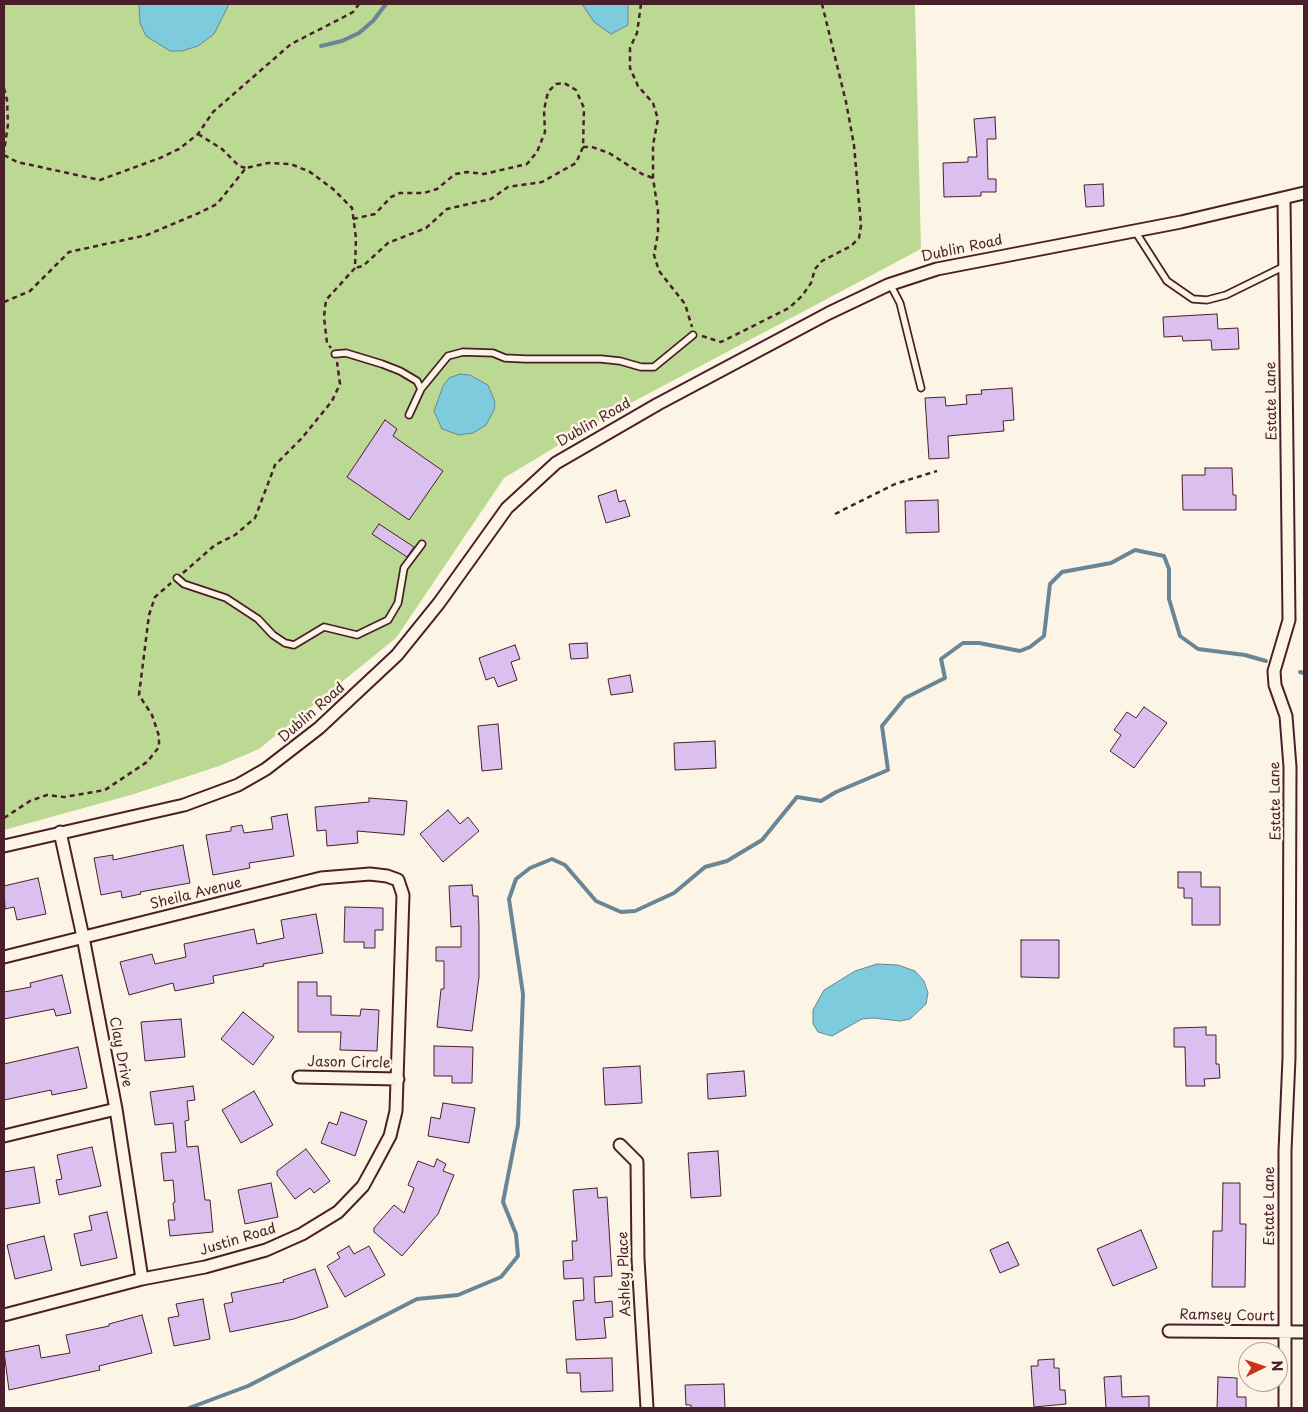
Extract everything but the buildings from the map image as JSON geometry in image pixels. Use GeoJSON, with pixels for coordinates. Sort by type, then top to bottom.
{"type":"FeatureCollection","features":[{"type":"Feature","properties":{"kind":"street","name":"Dublin Road"},"geometry":{"type":"LineString","coordinates":[[4,846],[184,805],[238,784],[266,769],[319,728],[397,655],[439,603],[507,508],[556,463],[666,399],[829,313],[890,284],[955,264],[1135,232],[1304,193]]}},
{"type":"Feature","properties":{"kind":"street","name":"Estate Lane"},"geometry":{"type":"LineString","coordinates":[[1284,198],[1289,620],[1274,671],[1275,685],[1286,716],[1290,767],[1291,923],[1289,1058],[1285,1152],[1285,1408]]}},
{"type":"Feature","properties":{"kind":"street","name":"Clay Drive"},"geometry":{"type":"LineString","coordinates":[[60,832],[83,937],[116,1109],[142,1279]]}},
{"type":"Feature","properties":{"kind":"street","name":"Sheila Avenue"},"geometry":{"type":"LineString","coordinates":[[4,957],[321,878],[370,874],[398,880]]}},
{"type":"Feature","properties":{"kind":"street","name":"Justin Road"},"geometry":{"type":"LineString","coordinates":[[4,1315],[142,1279],[205,1267],[266,1250],[302,1234],[338,1212],[363,1186],[390,1136],[396,1111],[403,895],[398,880]]}},
{"type":"Feature","properties":{"kind":"street","name":"Jason Circle"},"geometry":{"type":"LineString","coordinates":[[299,1077],[398,1079]]}},
{"type":"Feature","properties":{"kind":"street"},"geometry":{"type":"LineString","coordinates":[[4,1136],[116,1109]]}},
{"type":"Feature","properties":{"kind":"street","name":"Ashley Place"},"geometry":{"type":"LineString","coordinates":[[620,1145],[637,1162],[638,1259],[646,1408]]}},
{"type":"Feature","properties":{"kind":"street","name":"Ramsey Court"},"geometry":{"type":"LineString","coordinates":[[1169,1331],[1304,1332]]}},
{"type":"Feature","properties":{"kind":"lane"},"geometry":{"type":"LineString","coordinates":[[1135,232],[1168,281],[1193,299],[1207,300],[1226,295],[1285,266]]}},
{"type":"Feature","properties":{"kind":"lane"},"geometry":{"type":"LineString","coordinates":[[890,284],[900,303],[921,388]]}},
{"type":"Feature","properties":{"kind":"lane"},"geometry":{"type":"LineString","coordinates":[[409,415],[421,389],[448,356],[463,352],[493,353],[505,358],[601,359],[620,361],[641,367],[654,367],[693,335]]}},
{"type":"Feature","properties":{"kind":"lane"},"geometry":{"type":"LineString","coordinates":[[334,354],[346,353],[400,371],[416,380],[421,389]]}},
{"type":"Feature","properties":{"kind":"lane"},"geometry":{"type":"LineString","coordinates":[[177,578],[184,584],[226,598],[258,619],[279,639],[294,645],[324,627],[357,635],[388,620],[398,603],[404,568],[422,544]]}},
{"type":"Feature","properties":{"kind":"path"},"geometry":{"type":"LineString","coordinates":[[4,88],[7,100],[8,124],[4,154],[17,162],[100,180],[179,149],[198,134],[214,112],[292,44],[353,12],[360,4]]}},
{"type":"Feature","properties":{"kind":"path"},"geometry":{"type":"LineString","coordinates":[[641,4],[638,33],[630,48],[630,68],[638,86],[653,103],[658,119],[653,144],[653,178],[658,212],[658,233],[654,255],[659,270],[685,304],[692,322],[693,335],[721,342],[788,308],[802,296],[811,283],[815,269],[822,261],[851,246],[859,238],[861,225],[854,145],[846,102],[822,4]]}},
{"type":"Feature","properties":{"kind":"path"},"geometry":{"type":"LineString","coordinates":[[4,818],[30,801],[47,795],[64,797],[105,790],[147,762],[158,747],[159,736],[152,714],[138,695],[149,615],[155,597],[215,546],[234,535],[255,518],[275,464],[316,421],[332,401],[340,384],[334,354],[327,343],[324,318],[326,300],[355,268],[363,266],[388,244],[426,228],[446,209],[491,200],[508,187],[542,182],[576,163],[583,147],[584,108],[576,90],[564,83],[556,84],[548,92],[544,110],[545,132],[540,146],[527,164],[484,174],[467,172],[455,174],[437,189],[424,194],[400,193],[392,197],[374,214],[353,219]]}},
{"type":"Feature","properties":{"kind":"path"},"geometry":{"type":"LineString","coordinates":[[198,134],[222,149],[239,166],[246,168],[268,163],[291,164],[310,172],[333,189],[352,208],[356,238],[355,268]]}},
{"type":"Feature","properties":{"kind":"path"},"geometry":{"type":"LineString","coordinates":[[583,147],[592,147],[609,153],[642,174],[653,178]]}},
{"type":"Feature","properties":{"kind":"path"},"geometry":{"type":"LineString","coordinates":[[4,302],[30,291],[69,252],[147,235],[217,204],[246,168]]}},
{"type":"Feature","properties":{"kind":"path"},"geometry":{"type":"LineString","coordinates":[[835,514],[895,484],[937,471]]}},
{"type":"Feature","properties":{"kind":"green space"},"geometry":{"type":"Polygon","coordinates":[[[4,4],[915,4],[921,249],[610,414],[504,478],[396,638],[259,749],[219,766],[134,794],[4,830],[4,4]]]}},
{"type":"Feature","properties":{"kind":"water"},"geometry":{"type":"Polygon","coordinates":[[[139,4],[229,4],[214,34],[198,46],[182,51],[170,51],[146,36],[140,23],[139,4]]]}},
{"type":"Feature","properties":{"kind":"water"},"geometry":{"type":"Polygon","coordinates":[[[582,4],[628,4],[628,25],[611,34],[594,22],[582,4]]]}},
{"type":"Feature","properties":{"kind":"water"},"geometry":{"type":"Polygon","coordinates":[[[460,374],[470,375],[488,385],[495,402],[494,410],[486,425],[473,433],[459,435],[442,429],[434,411],[443,386],[449,378],[460,374]]]}},
{"type":"Feature","properties":{"kind":"water"},"geometry":{"type":"Polygon","coordinates":[[[877,964],[898,965],[915,971],[924,981],[928,993],[926,1004],[910,1019],[900,1021],[873,1018],[862,1019],[832,1036],[818,1032],[813,1024],[813,1010],[824,990],[855,971],[877,964]]]}},
{"type":"Feature","properties":{"kind":"waterway"},"geometry":{"type":"LineString","coordinates":[[321,46],[342,41],[359,33],[373,21],[386,4]]}},
{"type":"Feature","properties":{"kind":"waterway"},"geometry":{"type":"LineString","coordinates":[[189,1408],[248,1386],[417,1299],[458,1295],[501,1277],[518,1256],[516,1234],[503,1202],[518,1125],[523,994],[509,899],[516,879],[530,868],[552,859],[565,865],[596,901],[621,912],[635,911],[674,893],[705,867],[727,861],[762,840],[797,797],[821,801],[836,792],[888,770],[882,726],[905,698],[945,678],[941,659],[963,643],[979,643],[1020,651],[1030,647],[1044,636],[1050,584],[1062,572],[1111,563],[1135,550],[1164,556],[1169,569],[1169,599],[1180,636],[1198,649],[1245,655],[1266,661]]}},
{"type":"Feature","properties":{"kind":"waterway"},"geometry":{"type":"LineString","coordinates":[[1300,672],[1304,673]]}}]}
